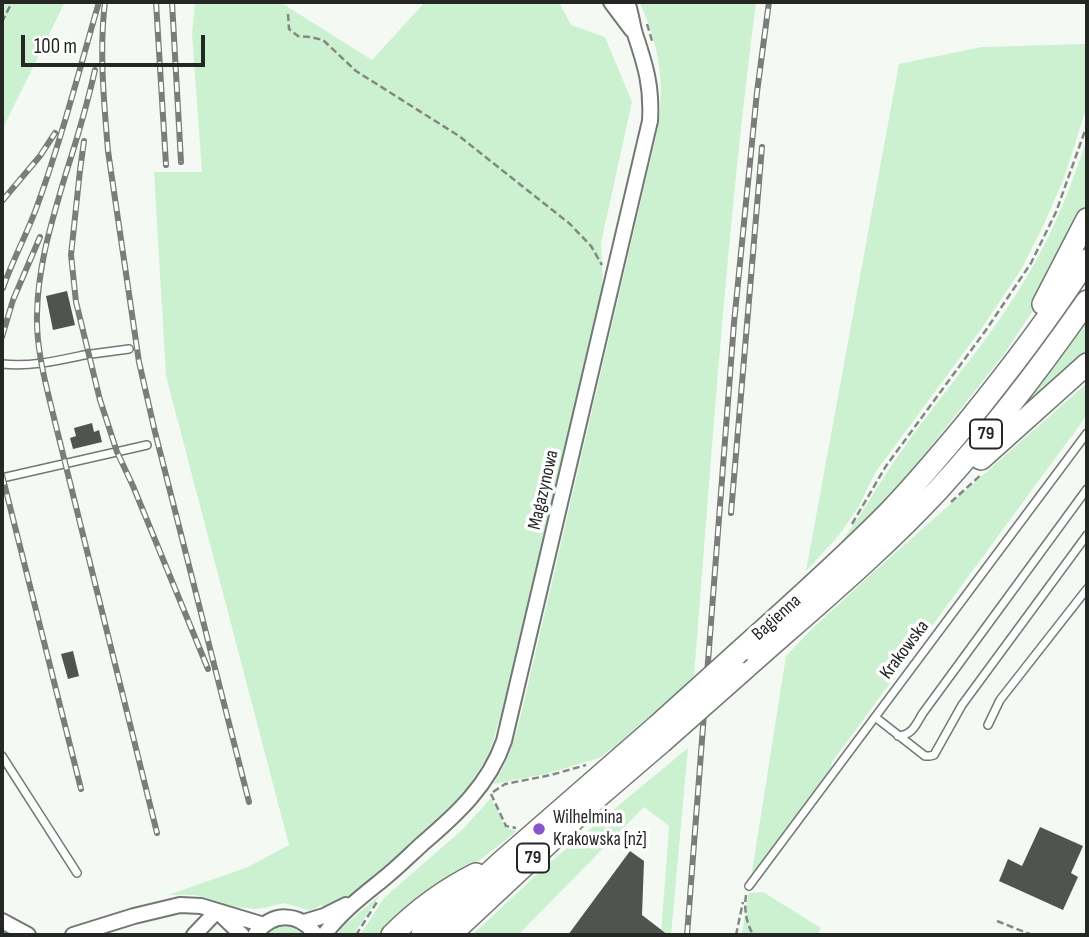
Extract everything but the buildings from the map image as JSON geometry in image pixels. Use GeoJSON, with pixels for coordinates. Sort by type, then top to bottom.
{"type":"FeatureCollection","features":[{"type":"Feature","properties":{"kind":"main road"},"geometry":{"type":"LineString","coordinates":[[1001,382],[1087,219]]}},
{"type":"Feature","properties":{"kind":"main road","name":"Bagienna"},"geometry":{"type":"LineString","coordinates":[[422,935],[500,863],[740,673],[761,632],[891,511],[943,452],[1001,382],[1087,260]]}},
{"type":"Feature","properties":{"kind":"main road","name":"Bagienna"},"geometry":{"type":"LineString","coordinates":[[450,935],[600,796],[660,734],[749,654],[786,632],[875,552],[939,489],[1009,407],[1087,302]]}},
{"type":"Feature","properties":{"kind":"main road"},"geometry":{"type":"LineString","coordinates":[[939,489],[968,470],[1087,364]]}},
{"type":"Feature","properties":{"kind":"main road"},"geometry":{"type":"LineString","coordinates":[[392,935],[443,894],[500,863]]}},
{"type":"Feature","properties":{"kind":"street","name":"Magazynowa"},"geometry":{"type":"LineString","coordinates":[[611,2],[635,34]]}},
{"type":"Feature","properties":{"kind":"street","name":"Magazynowa"},"geometry":{"type":"LineString","coordinates":[[324,935],[357,900],[453,817],[479,788],[499,754],[517,690],[650,121],[647,70],[627,2]]}},
{"type":"Feature","properties":{"kind":"street","name":"Magazynowa"},"geometry":{"type":"LineString","coordinates":[[304,922],[324,916],[357,900]]}},
{"type":"Feature","properties":{"kind":"street"},"geometry":{"type":"LineString","coordinates":[[73,935],[180,905],[201,906],[217,911],[260,930],[271,920],[288,917],[304,922],[316,935]]}},
{"type":"Feature","properties":{"kind":"street"},"geometry":{"type":"LineString","coordinates":[[194,935],[217,911]]}},
{"type":"Feature","properties":{"kind":"street"},"geometry":{"type":"LineString","coordinates":[[217,911],[242,935]]}},
{"type":"Feature","properties":{"kind":"street"},"geometry":{"type":"LineString","coordinates":[[2,921],[28,935]]}},
{"type":"Feature","properties":{"kind":"lane"},"geometry":{"type":"LineString","coordinates":[[2,364],[41,364],[129,349]]}},
{"type":"Feature","properties":{"kind":"lane","name":"Krakowska"},"geometry":{"type":"LineString","coordinates":[[749,886],[1087,433]]}},
{"type":"Feature","properties":{"kind":"lane"},"geometry":{"type":"LineString","coordinates":[[2,478],[147,445]]}},
{"type":"Feature","properties":{"kind":"lane"},"geometry":{"type":"LineString","coordinates":[[898,737],[912,732],[923,713],[1087,489]]}},
{"type":"Feature","properties":{"kind":"lane"},"geometry":{"type":"LineString","coordinates":[[875,717],[925,756],[934,755],[962,705],[1087,536]]}},
{"type":"Feature","properties":{"kind":"lane"},"geometry":{"type":"LineString","coordinates":[[988,725],[1000,700],[1087,589]]}},
{"type":"Feature","properties":{"kind":"lane"},"geometry":{"type":"LineString","coordinates":[[2,757],[77,873]]}},
{"type":"Feature","properties":{"kind":"path"},"geometry":{"type":"LineString","coordinates":[[2,22],[12,2]]}},
{"type":"Feature","properties":{"kind":"path"},"geometry":{"type":"LineString","coordinates":[[288,14],[289,29],[298,36],[323,40],[356,71],[459,136],[570,224],[591,246],[612,283]]}},
{"type":"Feature","properties":{"kind":"path"},"geometry":{"type":"LineString","coordinates":[[864,505],[886,466],[1027,270],[1051,224],[1087,125]]}},
{"type":"Feature","properties":{"kind":"path"},"geometry":{"type":"LineString","coordinates":[[517,828],[506,826],[491,794],[494,790],[517,781],[587,765]]}},
{"type":"Feature","properties":{"kind":"path"},"geometry":{"type":"LineString","coordinates":[[736,935],[749,886]]}},
{"type":"Feature","properties":{"kind":"path"},"geometry":{"type":"LineString","coordinates":[[749,886],[744,909],[753,935]]}},
{"type":"Feature","properties":{"kind":"path"},"geometry":{"type":"LineString","coordinates":[[356,935],[381,897]]}},
{"type":"Feature","properties":{"kind":"path"},"geometry":{"type":"LineString","coordinates":[[998,921],[1031,935]]}},
{"type":"Feature","properties":{"kind":"green space"},"geometry":{"type":"Polygon","coordinates":[[[2,2],[65,2],[2,130],[2,2]]]}},
{"type":"Feature","properties":{"kind":"green space"},"geometry":{"type":"Polygon","coordinates":[[[195,2],[280,2],[372,60],[425,2],[559,2],[571,25],[605,37],[632,102],[601,243],[603,287],[508,690],[489,755],[458,802],[383,870],[346,897],[326,908],[321,905],[311,911],[284,903],[264,908],[237,909],[196,895],[168,895],[248,867],[289,845],[166,376],[154,172],[202,172],[192,34],[195,2]]]}},
{"type":"Feature","properties":{"kind":"green space"},"geometry":{"type":"Polygon","coordinates":[[[639,2],[756,2],[728,255],[694,677],[599,758],[546,774],[493,784],[508,757],[515,737],[657,132],[661,98],[659,65],[652,33],[639,2]]]}},
{"type":"Feature","properties":{"kind":"green space"},"geometry":{"type":"Polygon","coordinates":[[[1087,44],[1087,106],[1064,178],[1022,268],[982,328],[875,473],[859,506],[840,534],[806,571],[899,64],[982,47],[1087,44]]]}},
{"type":"Feature","properties":{"kind":"green space"},"geometry":{"type":"Polygon","coordinates":[[[1087,139],[1087,208],[1068,250],[1036,306],[1004,354],[898,488],[860,531],[831,555],[903,449],[1019,290],[1056,220],[1087,139]]]}},
{"type":"Feature","properties":{"kind":"green space"},"geometry":{"type":"Polygon","coordinates":[[[1087,314],[1087,355],[1002,427],[1087,314]]]}},
{"type":"Feature","properties":{"kind":"green space"},"geometry":{"type":"Polygon","coordinates":[[[1087,383],[1087,415],[832,762],[829,773],[786,831],[749,892],[786,656],[867,578],[1087,383]]]}},
{"type":"Feature","properties":{"kind":"green space"},"geometry":{"type":"Polygon","coordinates":[[[688,748],[671,935],[661,935],[669,826],[644,807],[518,935],[472,935],[548,864],[688,748]]]}},
{"type":"Feature","properties":{"kind":"green space"},"geometry":{"type":"Polygon","coordinates":[[[634,780],[579,832],[569,837],[565,844],[467,935],[461,935],[547,854],[634,780]]]}},
{"type":"Feature","properties":{"kind":"green space"},"geometry":{"type":"Polygon","coordinates":[[[491,798],[506,828],[517,831],[384,935],[360,935],[384,898],[462,830],[491,798]]]}},
{"type":"Feature","properties":{"kind":"green space"},"geometry":{"type":"Polygon","coordinates":[[[763,892],[821,928],[817,935],[742,935],[749,893],[763,892]]]}},
{"type":"Feature","properties":{"kind":"green space"},"geometry":{"type":"Polygon","coordinates":[[[380,895],[353,935],[338,935],[341,928],[380,895]]]}},
{"type":"Feature","properties":{"kind":"green space"},"geometry":{"type":"Polygon","coordinates":[[[285,925],[299,928],[307,935],[265,935],[273,928],[285,925]]]}},
{"type":"Feature","properties":{"kind":"railway"},"geometry":{"type":"LineString","coordinates":[[3,288],[45,183],[99,2]]}},
{"type":"Feature","properties":{"kind":"railway"},"geometry":{"type":"LineString","coordinates":[[105,2],[102,58],[108,151],[139,362],[249,802]]}},
{"type":"Feature","properties":{"kind":"railway"},"geometry":{"type":"LineString","coordinates":[[156,2],[166,165]]}},
{"type":"Feature","properties":{"kind":"railway"},"geometry":{"type":"LineString","coordinates":[[172,2],[181,162]]}},
{"type":"Feature","properties":{"kind":"railway"},"geometry":{"type":"LineString","coordinates":[[687,935],[734,323],[757,92],[769,2]]}},
{"type":"Feature","properties":{"kind":"railway"},"geometry":{"type":"LineString","coordinates":[[95,70],[43,260],[38,296],[38,339],[47,389],[157,833]]}},
{"type":"Feature","properties":{"kind":"railway"},"geometry":{"type":"LineString","coordinates":[[2,201],[40,156],[55,133]]}},
{"type":"Feature","properties":{"kind":"railway"},"geometry":{"type":"LineString","coordinates":[[84,141],[71,255],[76,302],[100,400],[117,452],[208,669]]}},
{"type":"Feature","properties":{"kind":"railway"},"geometry":{"type":"LineString","coordinates":[[731,513],[762,147]]}},
{"type":"Feature","properties":{"kind":"railway"},"geometry":{"type":"LineString","coordinates":[[2,337],[13,300],[40,237]]}},
{"type":"Feature","properties":{"kind":"railway"},"geometry":{"type":"LineString","coordinates":[[2,475],[81,789]]}},
{"type":"Feature","properties":{"kind":"place","name":"Wilhelmina Krakowska [nż]"},"geometry":{"type":"Point","coordinates":[539,829]}}]}
